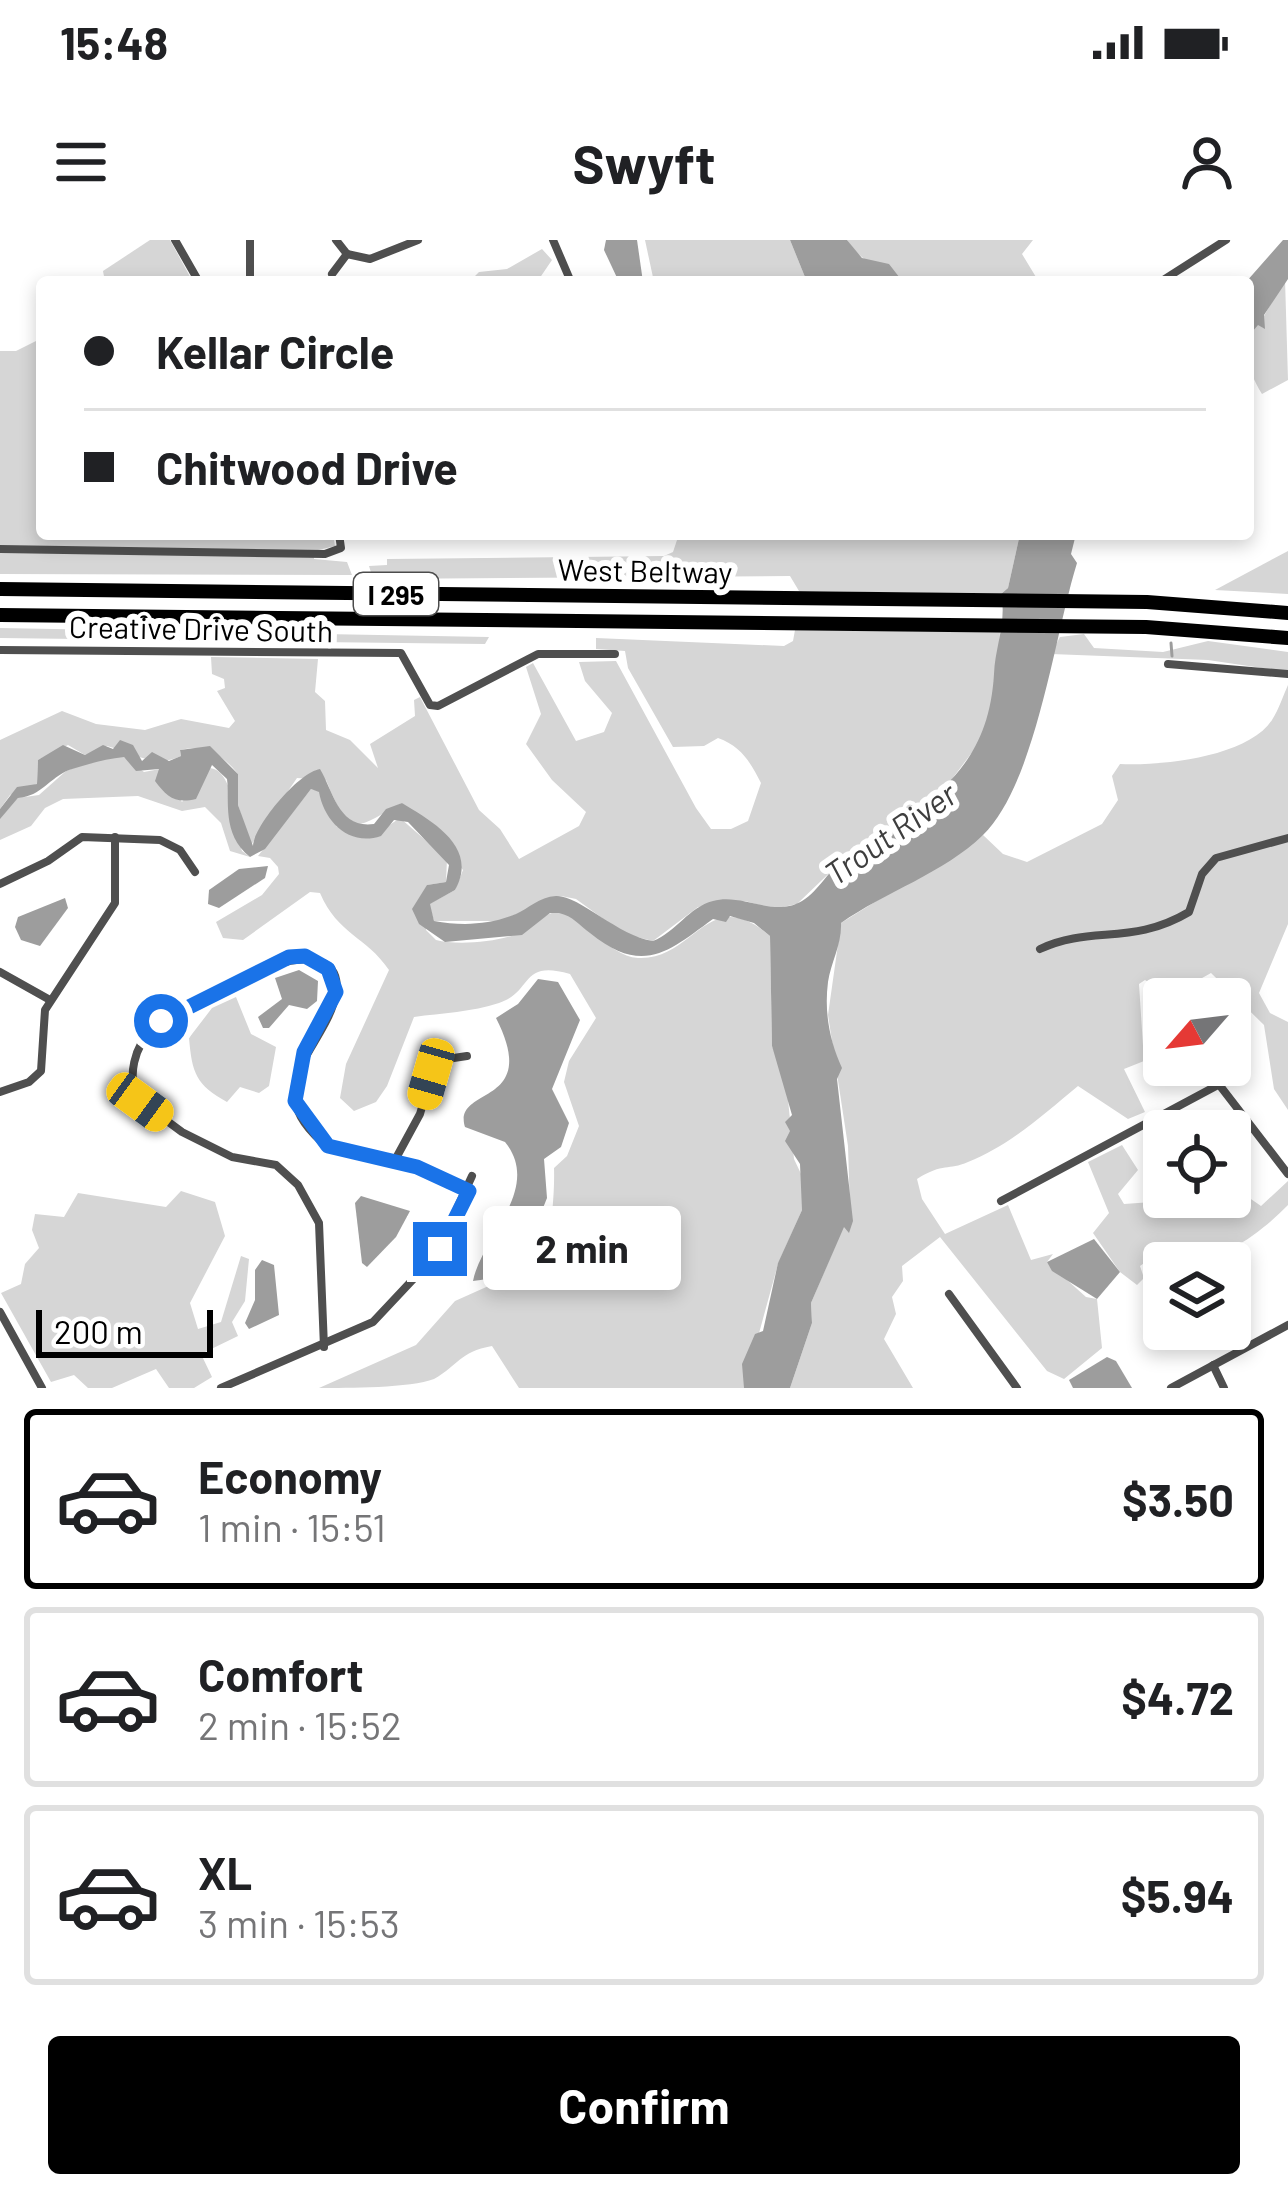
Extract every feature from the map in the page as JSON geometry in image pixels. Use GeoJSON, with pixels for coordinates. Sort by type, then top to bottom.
{"type":"FeatureCollection","features":[{"type":"Feature","properties":{"kind":"highway","name":"West Beltway"},"geometry":{"type":"LineString","coordinates":[[0,589],[1096,602],[1211,605],[1288,614]]}},
{"type":"Feature","properties":{"kind":"highway","name":"West Beltway"},"geometry":{"type":"LineString","coordinates":[[0,615],[1093,627],[1288,638]]}},
{"type":"Feature","properties":{"kind":"street"},"geometry":{"type":"LineString","coordinates":[[175,240],[196,276]]}},
{"type":"Feature","properties":{"kind":"street"},"geometry":{"type":"LineString","coordinates":[[250,240],[250,276]]}},
{"type":"Feature","properties":{"kind":"street"},"geometry":{"type":"LineString","coordinates":[[336,240],[346,254],[370,259],[418,240]]}},
{"type":"Feature","properties":{"kind":"street"},"geometry":{"type":"LineString","coordinates":[[553,240],[568,276]]}},
{"type":"Feature","properties":{"kind":"street"},"geometry":{"type":"LineString","coordinates":[[1169,276],[1226,240]]}},
{"type":"Feature","properties":{"kind":"street"},"geometry":{"type":"LineString","coordinates":[[332,274],[346,254]]}},
{"type":"Feature","properties":{"kind":"street"},"geometry":{"type":"LineString","coordinates":[[0,549],[325,554],[341,548],[340,540]]}},
{"type":"Feature","properties":{"kind":"street","name":"Creative Drive South"},"geometry":{"type":"LineString","coordinates":[[0,650],[401,653],[430,705],[438,706],[538,653],[615,654]]}},
{"type":"Feature","properties":{"kind":"street"},"geometry":{"type":"LineString","coordinates":[[1168,664],[1288,674]]}},
{"type":"Feature","properties":{"kind":"street"},"geometry":{"type":"LineString","coordinates":[[0,1092],[29,1082],[41,1071],[41,1025],[50,1000],[113,909],[115,837]]}},
{"type":"Feature","properties":{"kind":"street"},"geometry":{"type":"LineString","coordinates":[[0,884],[48,861],[75,838],[148,837],[172,845],[195,872]]}},
{"type":"Feature","properties":{"kind":"street"},"geometry":{"type":"LineString","coordinates":[[1040,949],[1057,941],[1156,930],[1189,911],[1202,874],[1216,858],[1288,838]]}},
{"type":"Feature","properties":{"kind":"street"},"geometry":{"type":"LineString","coordinates":[[324,1347],[319,1327],[319,1223],[298,1185],[276,1166],[232,1157],[182,1132],[140,1102],[134,1089],[136,1052],[161,1021],[289,957],[305,956],[328,969],[336,992],[304,1052],[295,1101],[328,1146],[395,1160],[469,1191]]}},
{"type":"Feature","properties":{"kind":"street"},"geometry":{"type":"LineString","coordinates":[[0,972],[50,1000]]}},
{"type":"Feature","properties":{"kind":"street"},"geometry":{"type":"LineString","coordinates":[[395,1160],[420,1114],[434,1069],[446,1059],[467,1056]]}},
{"type":"Feature","properties":{"kind":"street"},"geometry":{"type":"LineString","coordinates":[[1001,1201],[1216,1086]]}},
{"type":"Feature","properties":{"kind":"street"},"geometry":{"type":"LineString","coordinates":[[1219,1086],[1288,1174]]}},
{"type":"Feature","properties":{"kind":"street"},"geometry":{"type":"LineString","coordinates":[[221,1388],[324,1347],[382,1315],[435,1256],[472,1176]]}},
{"type":"Feature","properties":{"kind":"street"},"geometry":{"type":"LineString","coordinates":[[949,1294],[1018,1388]]}},
{"type":"Feature","properties":{"kind":"street"},"geometry":{"type":"LineString","coordinates":[[0,1312],[42,1388]]}},
{"type":"Feature","properties":{"kind":"street"},"geometry":{"type":"LineString","coordinates":[[1171,1388],[1288,1325]]}},
{"type":"Feature","properties":{"kind":"street"},"geometry":{"type":"LineString","coordinates":[[1213,1365],[1224,1388]]}},
{"type":"Feature","properties":{"kind":"shaded area"},"geometry":{"type":"Polygon","coordinates":[[[150,240],[170,240],[190,276],[104,276],[103,271],[150,240]]]}},
{"type":"Feature","properties":{"kind":"shaded area"},"geometry":{"type":"Polygon","coordinates":[[[645,240],[790,240],[805,276],[653,276],[645,240]]]}},
{"type":"Feature","properties":{"kind":"shaded area"},"geometry":{"type":"Polygon","coordinates":[[[847,240],[1033,240],[1022,254],[1035,276],[899,276],[864,259],[847,240]]]}},
{"type":"Feature","properties":{"kind":"shaded area"},"geometry":{"type":"Polygon","coordinates":[[[542,249],[552,260],[541,276],[475,276],[507,269],[542,249]]]}},
{"type":"Feature","properties":{"kind":"shaded area"},"geometry":{"type":"Polygon","coordinates":[[[1285,279],[1288,380],[1262,394],[1254,377],[1254,330],[1258,324],[1264,328],[1264,316],[1285,279]]]}},
{"type":"Feature","properties":{"kind":"shaded area"},"geometry":{"type":"Polygon","coordinates":[[[36,341],[36,540],[334,540],[335,546],[314,551],[314,559],[347,562],[352,575],[0,574],[0,351],[16,351],[36,341]]]}},
{"type":"Feature","properties":{"kind":"shaded area"},"geometry":{"type":"Polygon","coordinates":[[[677,540],[1019,540],[1008,588],[1001,594],[799,591],[790,576],[373,579],[369,566],[387,565],[387,559],[664,556],[673,552],[677,540]]]}},
{"type":"Feature","properties":{"kind":"shaded area"},"geometry":{"type":"Polygon","coordinates":[[[1288,551],[1288,594],[1215,590],[1288,551]]]}},
{"type":"Feature","properties":{"kind":"shaded area"},"geometry":{"type":"Polygon","coordinates":[[[0,628],[489,637],[485,644],[0,638],[0,628]]]}},
{"type":"Feature","properties":{"kind":"shaded area"},"geometry":{"type":"Polygon","coordinates":[[[795,630],[1000,632],[996,697],[985,735],[946,787],[846,857],[797,904],[774,909],[745,901],[698,907],[653,941],[624,934],[576,899],[561,896],[500,921],[434,921],[429,904],[455,890],[463,870],[402,803],[356,824],[342,813],[326,780],[297,778],[251,845],[238,805],[238,774],[220,756],[205,750],[180,750],[181,756],[161,761],[107,746],[85,755],[68,745],[38,760],[37,784],[10,795],[0,809],[0,740],[62,711],[96,724],[145,730],[181,719],[229,728],[235,721],[217,691],[225,688],[224,679],[212,674],[211,657],[318,659],[315,692],[325,701],[326,730],[350,740],[378,768],[370,744],[415,716],[414,700],[420,697],[479,810],[500,829],[519,859],[579,826],[586,812],[552,780],[526,744],[541,714],[526,667],[533,663],[576,741],[604,732],[612,713],[585,681],[579,662],[616,661],[696,808],[711,829],[731,829],[748,821],[761,783],[749,762],[718,738],[704,746],[673,747],[628,668],[625,651],[596,649],[596,638],[784,646],[793,641],[795,630]]]}},
{"type":"Feature","properties":{"kind":"shaded area"},"geometry":{"type":"Polygon","coordinates":[[[1084,634],[1094,648],[1163,652],[1208,641],[1288,652],[1288,672],[1208,660],[1051,654],[1060,637],[1084,634]]]}},
{"type":"Feature","properties":{"kind":"shaded area"},"geometry":{"type":"Polygon","coordinates":[[[1288,685],[1288,924],[1259,993],[1270,1013],[1288,1022],[1288,1110],[1274,1089],[1264,1025],[1251,1012],[1251,978],[1216,978],[1211,973],[1202,978],[1143,978],[1139,984],[1143,1061],[1124,1069],[1143,1113],[1128,1119],[1078,1086],[998,1147],[917,1179],[922,1199],[945,1234],[1008,1205],[1031,1260],[1053,1254],[1047,1262],[1086,1297],[1097,1299],[1102,1348],[1064,1379],[1047,1371],[940,1237],[902,1266],[903,1281],[892,1297],[896,1314],[884,1339],[913,1388],[790,1388],[812,1323],[811,1303],[850,1211],[848,1146],[828,1015],[841,923],[983,835],[1003,854],[1027,862],[1102,824],[1118,800],[1112,776],[1120,764],[1180,761],[1224,751],[1260,733],[1272,720],[1288,685]]]}},
{"type":"Feature","properties":{"kind":"shaded area"},"geometry":{"type":"Polygon","coordinates":[[[102,757],[124,757],[144,772],[160,769],[182,802],[208,768],[217,770],[229,787],[242,851],[250,857],[230,851],[221,823],[205,807],[182,811],[138,796],[63,799],[45,808],[31,826],[0,840],[0,818],[18,798],[39,795],[66,771],[102,757]]]}},
{"type":"Feature","properties":{"kind":"shaded area"},"geometry":{"type":"Polygon","coordinates":[[[311,789],[319,791],[337,827],[388,826],[400,818],[447,859],[446,882],[427,885],[426,930],[436,940],[468,943],[506,937],[558,912],[576,919],[616,950],[638,958],[657,956],[716,920],[731,917],[770,936],[772,1046],[786,1080],[794,1159],[802,1176],[802,1210],[778,1264],[744,1388],[519,1388],[492,1346],[466,1355],[424,1382],[319,1388],[416,1345],[455,1301],[493,1284],[533,1282],[547,1244],[554,1168],[567,1156],[579,1126],[564,1082],[569,1061],[596,1018],[570,974],[554,970],[535,974],[499,1003],[414,1017],[387,1086],[376,1102],[354,1111],[340,1098],[346,1064],[389,970],[335,918],[320,893],[310,892],[243,940],[223,938],[216,922],[262,895],[279,874],[270,858],[258,856],[311,789]]]}},
{"type":"Feature","properties":{"kind":"shaded area"},"geometry":{"type":"Polygon","coordinates":[[[236,997],[251,1034],[276,1047],[269,1086],[259,1093],[240,1087],[227,1102],[198,1077],[189,1038],[212,1008],[236,997]]]}},
{"type":"Feature","properties":{"kind":"shaded area"},"geometry":{"type":"Polygon","coordinates":[[[1122,1145],[1138,1170],[1118,1194],[1124,1204],[1143,1203],[1143,1218],[1251,1218],[1251,1199],[1261,1206],[1288,1181],[1288,1205],[1242,1242],[1143,1242],[1143,1279],[1137,1285],[1120,1272],[1093,1233],[1109,1213],[1088,1162],[1122,1145]]]}},
{"type":"Feature","properties":{"kind":"shaded area"},"geometry":{"type":"Polygon","coordinates":[[[181,1191],[215,1202],[225,1236],[190,1303],[198,1329],[221,1322],[241,1256],[249,1259],[245,1301],[232,1322],[238,1336],[201,1354],[212,1377],[194,1388],[169,1388],[156,1369],[112,1388],[88,1388],[74,1375],[51,1382],[1,1293],[21,1284],[25,1264],[39,1248],[32,1230],[35,1214],[64,1217],[78,1193],[166,1207],[181,1191]]]}},
{"type":"Feature","properties":{"kind":"water"},"geometry":{"type":"Polygon","coordinates":[[[606,240],[637,240],[642,276],[616,276],[604,250],[606,240]]]}},
{"type":"Feature","properties":{"kind":"water"},"geometry":{"type":"Polygon","coordinates":[[[790,240],[847,240],[862,258],[889,264],[898,276],[805,276],[790,240]]]}},
{"type":"Feature","properties":{"kind":"water"},"geometry":{"type":"Polygon","coordinates":[[[1288,240],[1288,279],[1264,315],[1265,329],[1258,325],[1254,330],[1251,276],[1288,240]]]}},
{"type":"Feature","properties":{"kind":"water","name":"Trout River"},"geometry":{"type":"Polygon","coordinates":[[[1019,540],[1074,540],[1071,554],[1077,563],[1041,707],[1017,781],[1001,811],[968,848],[841,923],[827,1005],[831,1038],[842,1068],[837,1079],[853,1221],[849,1233],[844,1227],[811,1303],[812,1323],[790,1388],[744,1388],[742,1364],[755,1334],[763,1331],[778,1263],[802,1210],[800,1164],[785,1141],[790,1131],[785,1122],[792,1115],[772,1046],[770,936],[754,923],[730,916],[726,922],[713,919],[669,949],[641,956],[609,946],[559,913],[550,913],[522,935],[445,942],[419,924],[412,909],[427,885],[446,882],[449,865],[408,822],[394,820],[381,836],[349,835],[332,822],[319,792],[311,789],[265,849],[250,857],[231,827],[227,779],[212,765],[196,799],[182,801],[155,781],[159,769],[136,771],[124,757],[95,762],[69,770],[33,794],[18,798],[0,819],[0,809],[17,787],[37,784],[38,760],[63,745],[85,755],[103,745],[113,749],[120,740],[133,745],[142,761],[152,752],[169,761],[181,756],[180,750],[210,746],[238,774],[238,805],[253,846],[278,802],[300,780],[320,769],[339,807],[353,821],[374,824],[386,809],[402,803],[449,838],[461,861],[461,875],[455,890],[430,904],[434,921],[496,920],[556,896],[653,941],[713,901],[780,907],[802,901],[847,856],[947,784],[979,738],[989,709],[1002,624],[1001,594],[1008,588],[1019,540]]]}},
{"type":"Feature","properties":{"kind":"water"},"geometry":{"type":"Polygon","coordinates":[[[268,866],[265,878],[219,908],[208,904],[209,890],[239,869],[268,866]]]}},
{"type":"Feature","properties":{"kind":"water"},"geometry":{"type":"Polygon","coordinates":[[[65,898],[68,908],[40,946],[21,940],[15,927],[18,917],[65,898]]]}},
{"type":"Feature","properties":{"kind":"water"},"geometry":{"type":"Polygon","coordinates":[[[299,970],[318,981],[317,1001],[307,1009],[289,1005],[269,1028],[263,1028],[258,1017],[282,999],[275,978],[299,970]]]}},
{"type":"Feature","properties":{"kind":"water"},"geometry":{"type":"Polygon","coordinates":[[[538,979],[558,982],[580,1020],[552,1089],[569,1123],[561,1147],[544,1159],[547,1198],[537,1223],[532,1267],[473,1281],[514,1195],[517,1178],[515,1160],[505,1142],[465,1127],[464,1114],[503,1081],[509,1067],[507,1047],[496,1018],[518,1004],[538,979]]]}},
{"type":"Feature","properties":{"kind":"water"},"geometry":{"type":"Polygon","coordinates":[[[361,1196],[410,1211],[396,1237],[367,1267],[362,1263],[355,1203],[361,1196]]]}},
{"type":"Feature","properties":{"kind":"water"},"geometry":{"type":"Polygon","coordinates":[[[1094,1239],[1120,1272],[1097,1299],[1052,1271],[1047,1262],[1094,1239]]]}},
{"type":"Feature","properties":{"kind":"water"},"geometry":{"type":"Polygon","coordinates":[[[262,1260],[274,1265],[279,1315],[249,1329],[245,1323],[255,1300],[255,1270],[262,1260]]]}},
{"type":"Feature","properties":{"kind":"water"},"geometry":{"type":"Polygon","coordinates":[[[1107,1357],[1116,1361],[1132,1388],[1073,1388],[1069,1380],[1107,1357]]]}},
{"type":"Feature","properties":{"kind":"waterway"},"geometry":{"type":"LineString","coordinates":[[1171,643],[1172,656]]}},
{"type":"Feature","properties":{"kind":"route"},"geometry":{"type":"LineString","coordinates":[[161,1021],[289,957],[305,956],[328,969],[336,992],[304,1052],[295,1101],[328,1146],[417,1167],[469,1191],[440,1249]]}}]}
